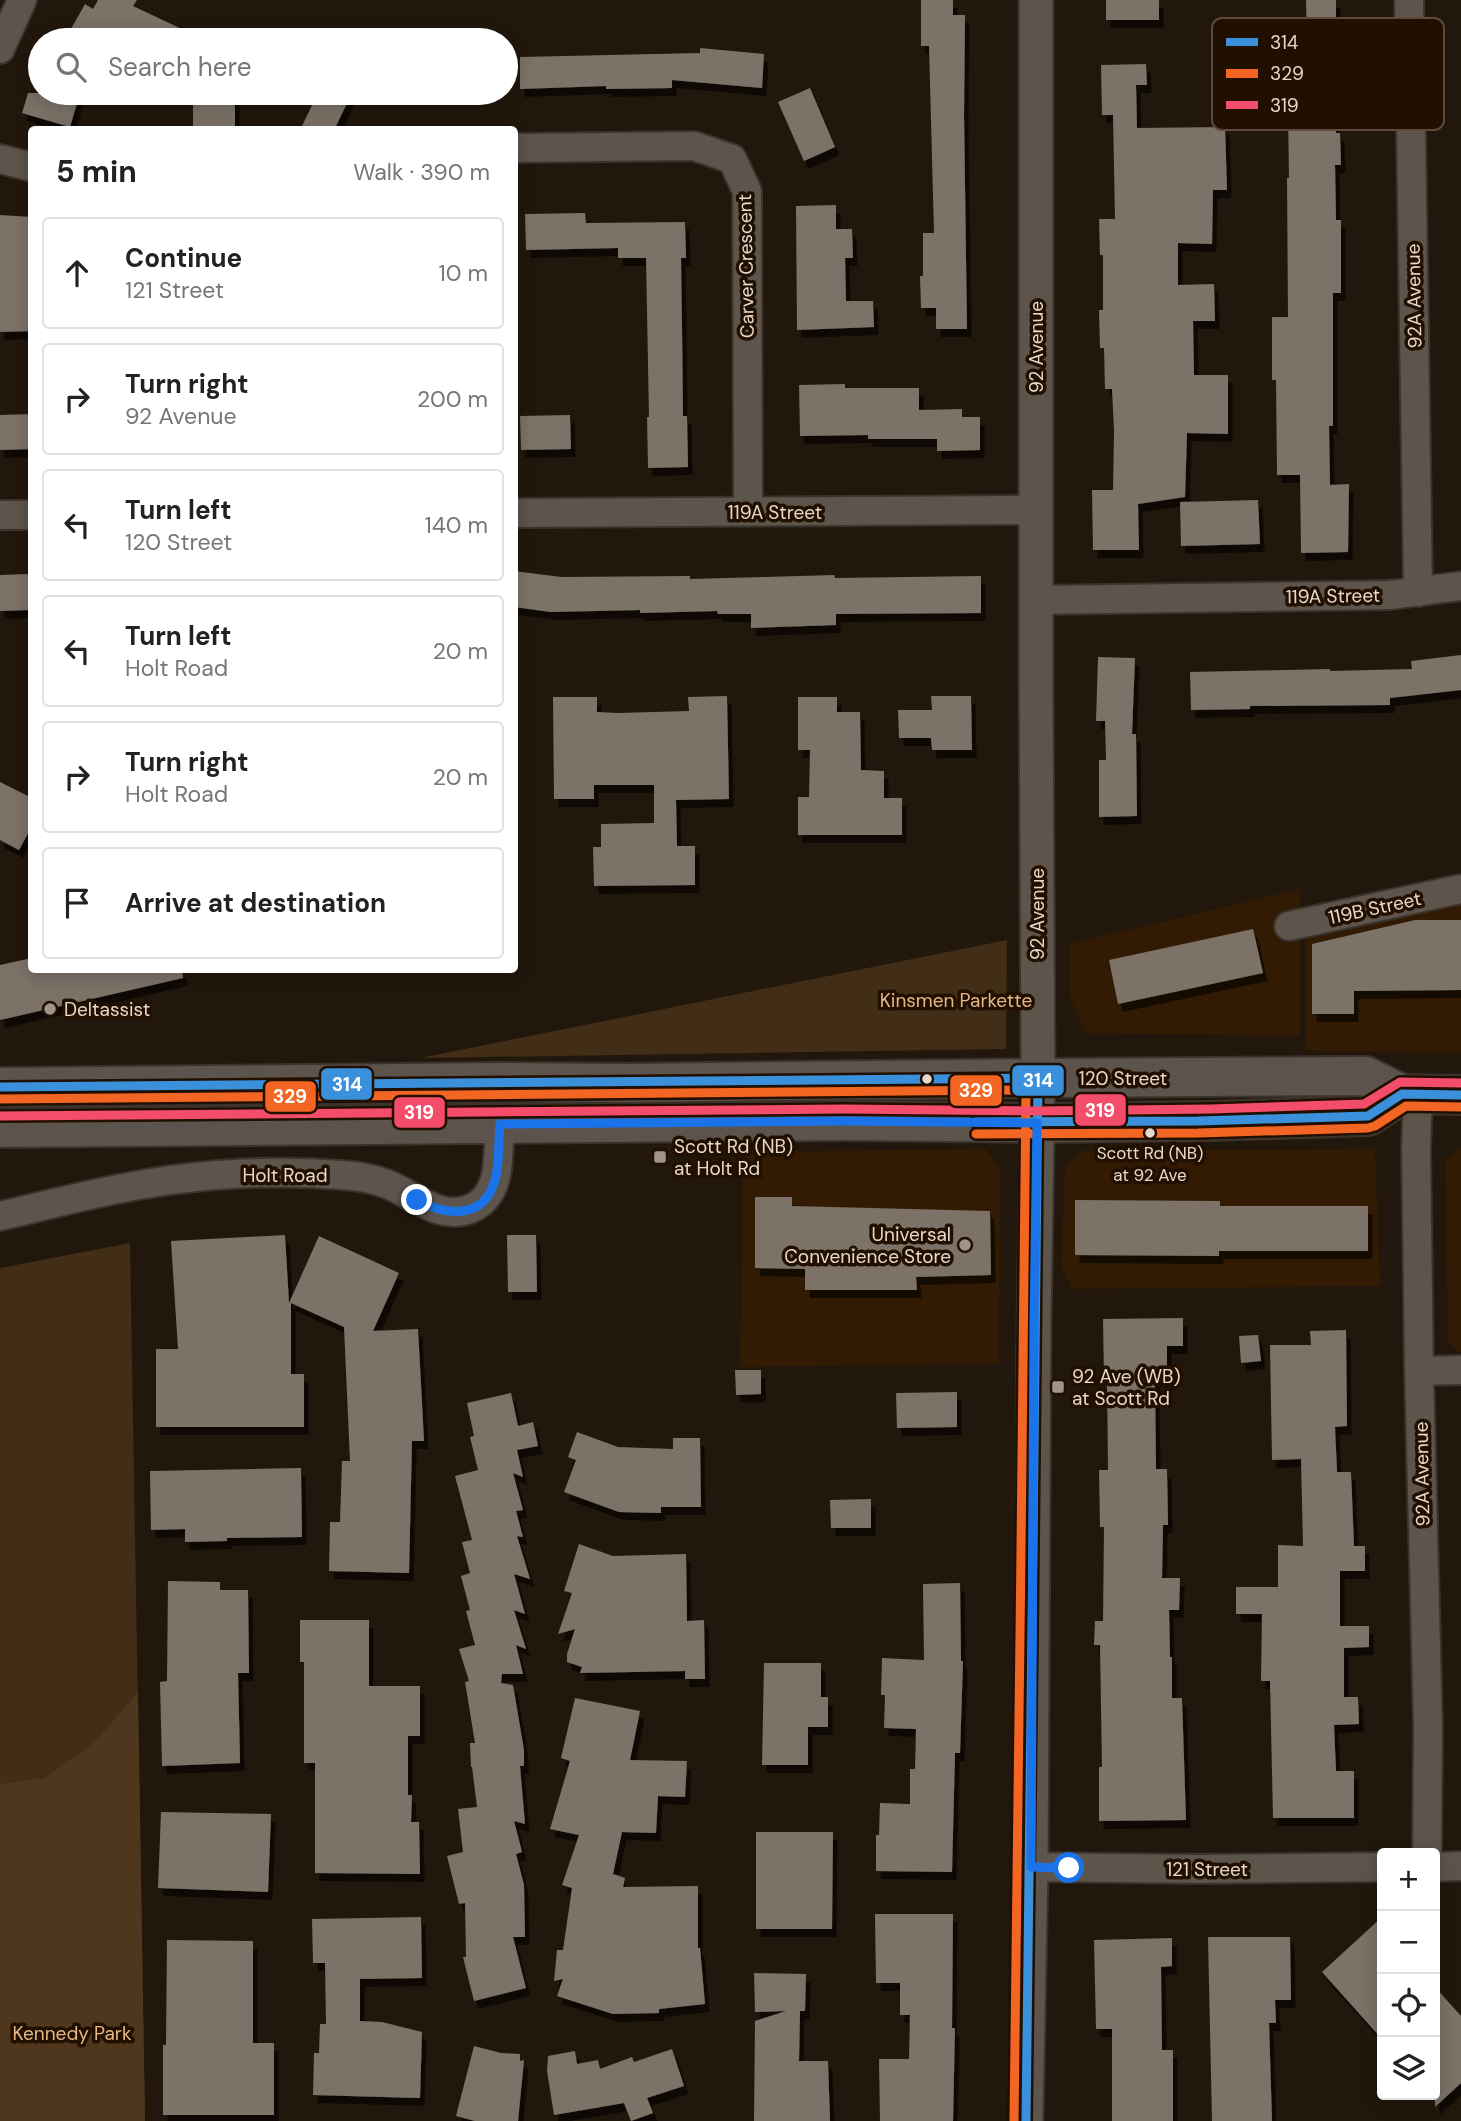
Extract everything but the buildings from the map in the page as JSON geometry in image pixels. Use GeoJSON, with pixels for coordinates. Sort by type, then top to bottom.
{"type":"FeatureCollection","features":[{"type":"Feature","properties":{"kind":"main road","name":"120 Street"},"geometry":{"type":"LineString","coordinates":[[0,1087],[1366,1076],[1410,1094],[1461,1095]]}},
{"type":"Feature","properties":{"kind":"main road"},"geometry":{"type":"LineString","coordinates":[[500,1124],[502,1082]]}},
{"type":"Feature","properties":{"kind":"main road"},"geometry":{"type":"LineString","coordinates":[[0,1128],[844,1121],[1211,1121],[1367,1116],[1410,1094]]}},
{"type":"Feature","properties":{"kind":"street"},"geometry":{"type":"LineString","coordinates":[[0,49],[22,0]]}},
{"type":"Feature","properties":{"kind":"street","name":"92 Avenue"},"geometry":{"type":"LineString","coordinates":[[1026,2121],[1038,1078],[1037,0]]}},
{"type":"Feature","properties":{"kind":"street","name":"92A Avenue"},"geometry":{"type":"LineString","coordinates":[[1409,0],[1409,18]]}},
{"type":"Feature","properties":{"kind":"street","name":"92A Avenue"},"geometry":{"type":"LineString","coordinates":[[1411,130],[1418,592]]}},
{"type":"Feature","properties":{"kind":"street","name":"Carver Crescent"},"geometry":{"type":"LineString","coordinates":[[518,148],[694,146],[732,159],[747,191],[748,512]]}},
{"type":"Feature","properties":{"kind":"street"},"geometry":{"type":"LineString","coordinates":[[0,159],[28,165]]}},
{"type":"Feature","properties":{"kind":"street","name":"119A Street"},"geometry":{"type":"LineString","coordinates":[[518,513],[1036,510]]}},
{"type":"Feature","properties":{"kind":"street"},"geometry":{"type":"LineString","coordinates":[[0,515],[28,515]]}},
{"type":"Feature","properties":{"kind":"street","name":"119A Street"},"geometry":{"type":"LineString","coordinates":[[1036,600],[1390,595],[1461,586]]}},
{"type":"Feature","properties":{"kind":"street","name":"119B Street"},"geometry":{"type":"LineString","coordinates":[[1289,926],[1461,889]]}},
{"type":"Feature","properties":{"kind":"street","name":"92A Avenue"},"geometry":{"type":"LineString","coordinates":[[1410,1094],[1416,1148],[1428,1727],[1427,1848]]}},
{"type":"Feature","properties":{"kind":"street","name":"Holt Road"},"geometry":{"type":"LineString","coordinates":[[0,1216],[146,1184],[225,1175],[312,1174],[376,1180],[431,1208],[462,1211],[484,1200],[493,1186],[497,1171],[500,1124]]}},
{"type":"Feature","properties":{"kind":"street"},"geometry":{"type":"LineString","coordinates":[[1419,1371],[1461,1370]]}},
{"type":"Feature","properties":{"kind":"street"},"geometry":{"type":"LineString","coordinates":[[1440,1867],[1461,1866]]}},
{"type":"Feature","properties":{"kind":"street","name":"121 Street"},"geometry":{"type":"LineString","coordinates":[[1031,1867],[1377,1867]]}},
{"type":"Feature","properties":{"kind":"shaded area"},"geometry":{"type":"Polygon","coordinates":[[[1300,889],[1300,1036],[1086,1033],[1069,996],[1069,944],[1300,889]]]}},
{"type":"Feature","properties":{"kind":"shaded area"},"geometry":{"type":"Polygon","coordinates":[[[1461,902],[1461,1053],[1305,1051],[1306,936],[1461,902]]]}},
{"type":"Feature","properties":{"kind":"shaded area"},"geometry":{"type":"Polygon","coordinates":[[[1461,1148],[1461,1352],[1456,1351],[1448,1340],[1445,1160],[1461,1148]]]}},
{"type":"Feature","properties":{"kind":"shaded area"},"geometry":{"type":"Polygon","coordinates":[[[986,1149],[1000,1167],[999,1363],[740,1367],[743,1152],[986,1149]]]}},
{"type":"Feature","properties":{"kind":"shaded area"},"geometry":{"type":"Polygon","coordinates":[[[1375,1149],[1380,1286],[1072,1289],[1061,1266],[1065,1167],[1081,1151],[1375,1149]]]}},
{"type":"Feature","properties":{"kind":"green space","name":"Kinsmen Parkette"},"geometry":{"type":"Polygon","coordinates":[[[1007,940],[1006,1049],[420,1058],[1007,940]]]}},
{"type":"Feature","properties":{"kind":"green space","name":"Kennedy Park"},"geometry":{"type":"Polygon","coordinates":[[[130,1243],[145,2121],[0,2121],[0,1268],[130,1243]]]}},
{"type":"Feature","properties":{"kind":"green space"},"geometry":{"type":"Polygon","coordinates":[[[138,1692],[145,2121],[0,2121],[0,1784],[45,1778],[95,1742],[138,1692]]]}},
{"type":"Feature","properties":{"kind":"transit line","name":"314"},"geometry":{"type":"LineString","coordinates":[[0,1087],[1038,1078],[1026,2121]]}},
{"type":"Feature","properties":{"kind":"transit line","name":"319"},"geometry":{"type":"LineString","coordinates":[[0,1116],[844,1109],[1211,1109],[1364,1104],[1400,1082],[1461,1083]]}},
{"type":"Feature","properties":{"kind":"transit line","name":"329"},"geometry":{"type":"LineString","coordinates":[[0,1099],[1026,1090],[1014,2121]]}},
{"type":"Feature","properties":{"kind":"transit line","name":"314"},"geometry":{"type":"LineString","coordinates":[[976,1122],[1198,1121],[1368,1116],[1402,1094],[1461,1095]]}},
{"type":"Feature","properties":{"kind":"transit line","name":"329"},"geometry":{"type":"LineString","coordinates":[[976,1134],[1198,1133],[1368,1128],[1406,1106],[1461,1107]]}},
{"type":"Feature","properties":{"kind":"place","name":"Deltassist"},"geometry":{"type":"Point","coordinates":[50,1009]}},
{"type":"Feature","properties":{"kind":"place","name":"Scott Rd (NB) at 92 Ave"},"geometry":{"type":"Point","coordinates":[1150,1133]}},
{"type":"Feature","properties":{"kind":"place","name":"Scott Rd (NB) at Holt Rd"},"geometry":{"type":"Point","coordinates":[660,1157]}},
{"type":"Feature","properties":{"kind":"place","name":"Universal Convenience Store"},"geometry":{"type":"Point","coordinates":[965,1245]}},
{"type":"Feature","properties":{"kind":"place","name":"92 Ave (WB) at Scott Rd"},"geometry":{"type":"Point","coordinates":[1058,1387]}},
{"type":"Feature","properties":{"kind":"route"},"geometry":{"type":"LineString","coordinates":[[417,1200],[431,1208],[453,1212],[470,1209],[484,1200],[496,1178],[500,1124],[844,1121],[1037,1123],[1031,1867],[1069,1868]]}}]}
